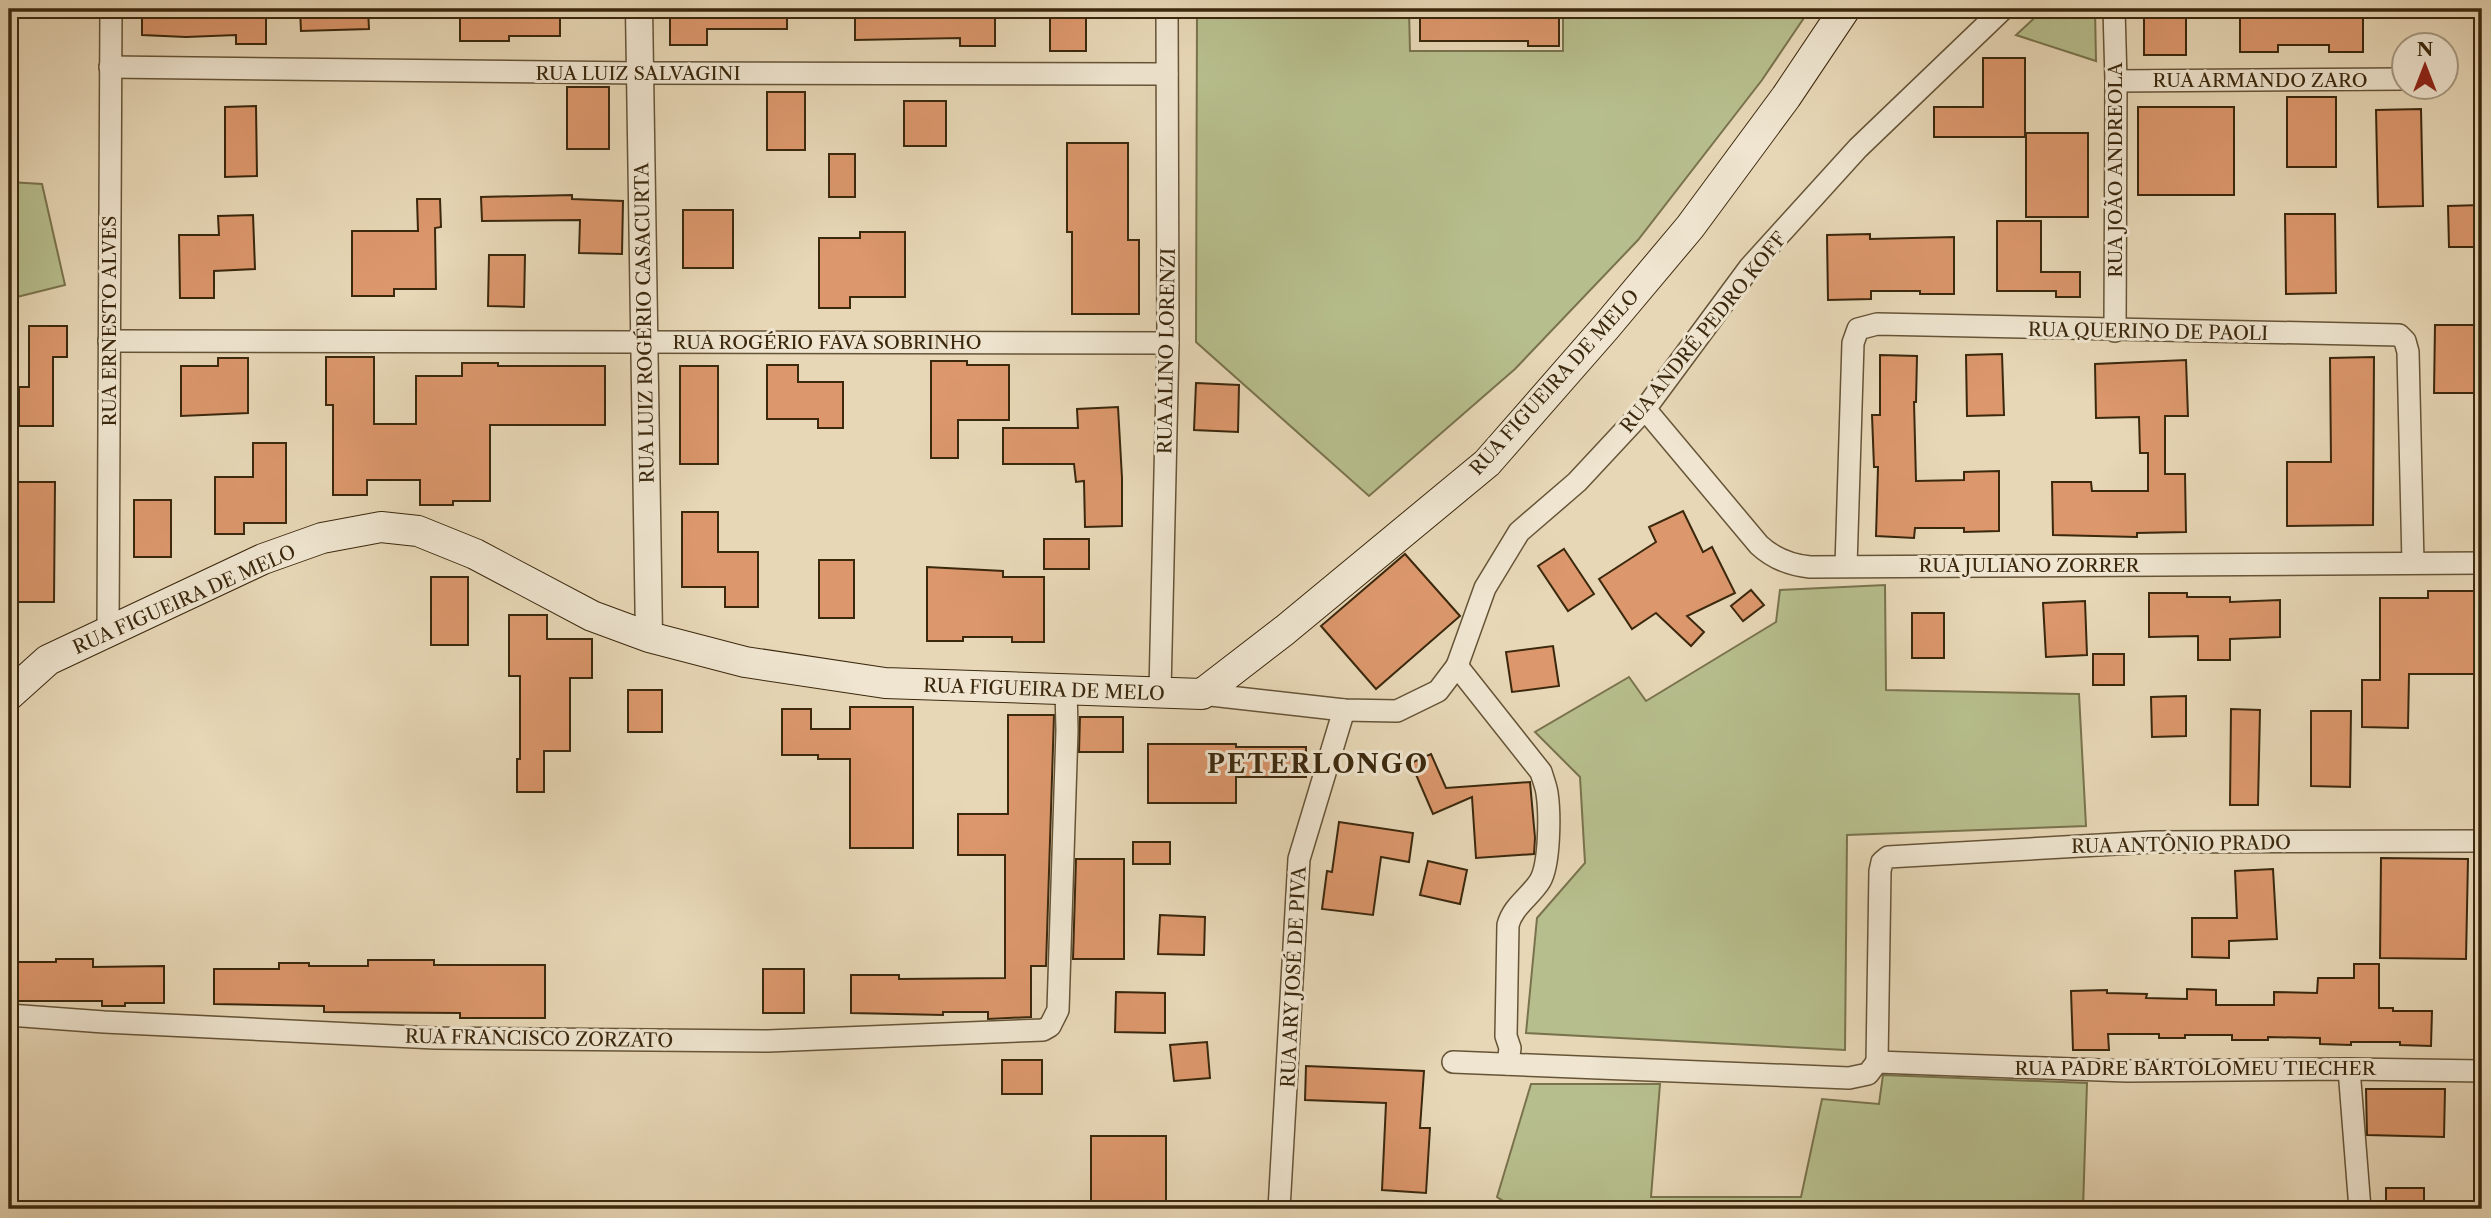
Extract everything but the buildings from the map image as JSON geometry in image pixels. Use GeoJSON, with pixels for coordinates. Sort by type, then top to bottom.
{"type":"FeatureCollection","features":[{"type":"Feature","properties":{"kind":"main road","name":"RUA FIGUEIRA DE MELO"},"geometry":{"type":"LineString","coordinates":[[9,695],[48,660],[263,559],[322,538],[381,527],[418,531],[475,554],[592,616],[649,637],[745,662],[886,683],[1202,694],[1285,630],[1487,463],[1690,227],[1786,97],[1844,9]]}},
{"type":"Feature","properties":{"kind":"street","name":"RUA ERNESTO ALVES"},"geometry":{"type":"LineString","coordinates":[[108,633],[111,9]]}},
{"type":"Feature","properties":{"kind":"street","name":"RUA LUIZ ROGÉRIO CASACURTA"},"geometry":{"type":"LineString","coordinates":[[639,9],[649,637]]}},
{"type":"Feature","properties":{"kind":"street","name":"RUA ALINO LORENZI"},"geometry":{"type":"LineString","coordinates":[[1160,692],[1168,343],[1167,9]]}},
{"type":"Feature","properties":{"kind":"street","name":"RUA ANDRÉ PEDRO KOFF"},"geometry":{"type":"LineString","coordinates":[[1202,694],[1344,710],[1397,711],[1438,691],[1457,666],[1485,588],[1519,531],[1577,482],[1645,409],[1750,267],[1858,148],[2003,9]]}},
{"type":"Feature","properties":{"kind":"street","name":"RUA JOÃO ANDREOLA"},"geometry":{"type":"LineString","coordinates":[[2114,9],[2115,331]]}},
{"type":"Feature","properties":{"kind":"street","name":"RUA LUIZ SALVAGINI"},"geometry":{"type":"LineString","coordinates":[[110,67],[1167,75]]}},
{"type":"Feature","properties":{"kind":"street","name":"RUA ARMANDO ZARO"},"geometry":{"type":"LineString","coordinates":[[2116,81],[2390,79]]}},
{"type":"Feature","properties":{"kind":"street","name":"RUA QUERINO DE PAOLI"},"geometry":{"type":"LineString","coordinates":[[1846,566],[1853,343],[1858,329],[1877,324],[2399,335],[2405,341],[2408,352],[2413,564]]}},
{"type":"Feature","properties":{"kind":"street","name":"RUA ROGÉRIO FAVA SOBRINHO"},"geometry":{"type":"LineString","coordinates":[[109,341],[1168,343]]}},
{"type":"Feature","properties":{"kind":"street","name":"RUA JULIANO ZORRER"},"geometry":{"type":"LineString","coordinates":[[1645,409],[1766,552],[1789,565],[2482,563]]}},
{"type":"Feature","properties":{"kind":"street"},"geometry":{"type":"LineString","coordinates":[[1457,666],[1541,772],[1547,793],[1549,817],[1543,875],[1515,909],[1508,925],[1508,1064]]}},
{"type":"Feature","properties":{"kind":"street","name":"RUA FRANCISCO ZORZATO"},"geometry":{"type":"LineString","coordinates":[[9,1015],[435,1038],[768,1041],[1043,1030],[1050,1026],[1058,1010],[1068,730],[1066,689]]}},
{"type":"Feature","properties":{"kind":"street","name":"RUA ARY JOSÉ DE PIVA"},"geometry":{"type":"LineString","coordinates":[[1279,1209],[1299,859],[1344,710]]}},
{"type":"Feature","properties":{"kind":"street","name":"RUA ANTÔNIO PRADO"},"geometry":{"type":"LineString","coordinates":[[1877,1062],[1880,872],[1882,862],[1888,857],[2152,842],[2482,841]]}},
{"type":"Feature","properties":{"kind":"street"},"geometry":{"type":"LineString","coordinates":[[1453,1062],[1849,1078],[1868,1074],[1877,1062]]}},
{"type":"Feature","properties":{"kind":"street","name":"RUA PADRE BARTOLOMEU TIECHER"},"geometry":{"type":"LineString","coordinates":[[1877,1062],[2127,1071],[2482,1071]]}},
{"type":"Feature","properties":{"kind":"street"},"geometry":{"type":"LineString","coordinates":[[2349,1069],[2360,1209]]}},
{"type":"Feature","properties":{"kind":"green space"},"geometry":{"type":"Polygon","coordinates":[[[1197,9],[1409,9],[1410,51],[1563,51],[1563,9],[1810,9],[1762,80],[1638,240],[1515,369],[1369,496],[1196,342],[1197,9]]]}},
{"type":"Feature","properties":{"kind":"green space"},"geometry":{"type":"Polygon","coordinates":[[[2044,9],[2095,9],[2096,61],[2016,35],[2044,9]]]}},
{"type":"Feature","properties":{"kind":"green space"},"geometry":{"type":"Polygon","coordinates":[[[9,182],[42,184],[65,285],[9,299],[9,182]]]}},
{"type":"Feature","properties":{"kind":"green space"},"geometry":{"type":"Polygon","coordinates":[[[1885,585],[1886,690],[2079,694],[2086,826],[1847,835],[1845,1050],[1526,1033],[1537,918],[1585,863],[1580,777],[1535,732],[1629,677],[1646,701],[1776,622],[1780,590],[1885,585]]]}},
{"type":"Feature","properties":{"kind":"green space"},"geometry":{"type":"Polygon","coordinates":[[[1883,1075],[2087,1083],[2083,1209],[1516,1209],[1497,1197],[1531,1084],[1660,1084],[1651,1197],[1801,1197],[1822,1099],[1879,1104],[1883,1075]]]}},
{"type":"Feature","properties":{"kind":"district","name":"PETERLONGO"},"geometry":{"type":"Point","coordinates":[1318,764]}}]}
